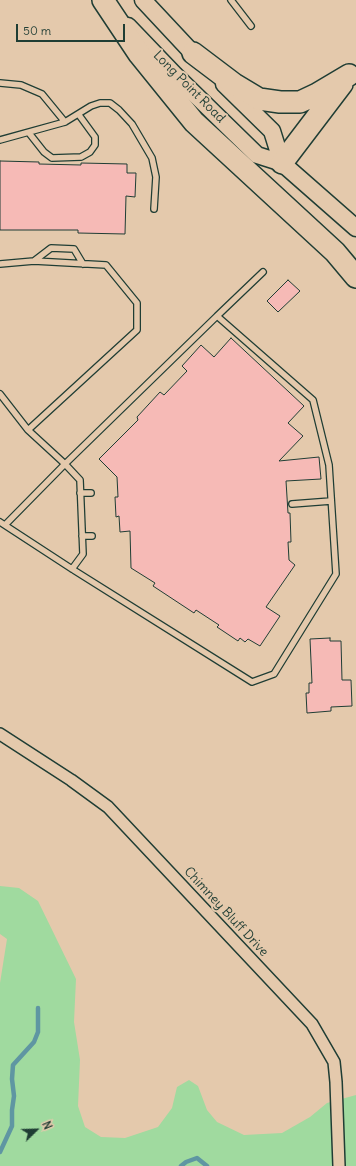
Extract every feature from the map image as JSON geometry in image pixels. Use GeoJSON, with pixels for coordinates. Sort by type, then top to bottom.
{"type":"FeatureCollection","features":[{"type":"Feature","properties":{"kind":"highway"},"geometry":{"type":"LineString","coordinates":[[103,0],[139,54],[194,122],[335,252],[356,277]]}},
{"type":"Feature","properties":{"kind":"highway"},"geometry":{"type":"LineString","coordinates":[[193,54],[234,84],[258,99],[280,102],[300,102],[317,94],[352,71]]}},
{"type":"Feature","properties":{"kind":"highway"},"geometry":{"type":"LineString","coordinates":[[282,163],[352,71]]}},
{"type":"Feature","properties":{"kind":"main road","name":"Long Point Road"},"geometry":{"type":"LineString","coordinates":[[103,0],[175,75],[258,155],[282,163],[356,228]]}},
{"type":"Feature","properties":{"kind":"main road","name":"Long Point Road"},"geometry":{"type":"LineString","coordinates":[[143,0],[193,54],[272,131],[282,163]]}},
{"type":"Feature","properties":{"kind":"street","name":"Chimney Bluff Drive"},"geometry":{"type":"LineString","coordinates":[[0,734],[71,780],[108,807],[312,1024],[334,1062],[339,1166]]}},
{"type":"Feature","properties":{"kind":"lane"},"geometry":{"type":"LineString","coordinates":[[231,0],[251,26]]}},
{"type":"Feature","properties":{"kind":"lane"},"geometry":{"type":"LineString","coordinates":[[0,83],[21,85],[42,94],[65,122]]}},
{"type":"Feature","properties":{"kind":"lane"},"geometry":{"type":"LineString","coordinates":[[0,140],[65,122],[79,115],[91,106],[100,103],[110,104],[119,110],[132,124],[152,158],[156,177],[154,209]]}},
{"type":"Feature","properties":{"kind":"lane"},"geometry":{"type":"LineString","coordinates":[[28,133],[44,152],[52,158],[81,157],[90,152],[96,145],[95,137],[79,115]]}},
{"type":"Feature","properties":{"kind":"lane"},"geometry":{"type":"LineString","coordinates":[[34,261],[51,248],[74,249],[83,264]]}},
{"type":"Feature","properties":{"kind":"lane"},"geometry":{"type":"LineString","coordinates":[[0,264],[34,261],[106,265],[137,303],[137,330],[28,430]]}},
{"type":"Feature","properties":{"kind":"lane"},"geometry":{"type":"LineString","coordinates":[[217,316],[313,400],[329,465],[336,574],[274,674],[252,682],[72,569],[2,523],[65,464],[217,316],[263,272]]}},
{"type":"Feature","properties":{"kind":"lane"},"geometry":{"type":"LineString","coordinates":[[0,394],[28,430],[80,480],[83,554],[72,569]]}},
{"type":"Feature","properties":{"kind":"lane"},"geometry":{"type":"LineString","coordinates":[[80,493],[90,493]]}},
{"type":"Feature","properties":{"kind":"lane"},"geometry":{"type":"LineString","coordinates":[[292,504],[331,501]]}},
{"type":"Feature","properties":{"kind":"lane"},"geometry":{"type":"LineString","coordinates":[[82,536],[92,536]]}},
{"type":"Feature","properties":{"kind":"green space"},"geometry":{"type":"Polygon","coordinates":[[[0,886],[19,888],[38,901],[76,979],[74,1022],[80,1060],[78,1106],[85,1127],[101,1137],[125,1138],[158,1127],[172,1108],[177,1087],[189,1080],[198,1086],[207,1110],[217,1122],[244,1135],[282,1133],[310,1117],[327,1103],[356,1095],[356,1166],[0,1166],[0,983],[7,939],[0,934],[0,886]]]}},
{"type":"Feature","properties":{"kind":"building"},"geometry":{"type":"Polygon","coordinates":[[[0,161],[81,165],[81,163],[127,164],[127,173],[136,173],[135,197],[126,196],[125,234],[78,233],[78,230],[0,230],[0,161]]]}},
{"type":"Feature","properties":{"kind":"building"},"geometry":{"type":"Polygon","coordinates":[[[288,280],[300,291],[278,312],[267,301],[288,280]]]}},
{"type":"Feature","properties":{"kind":"building"},"geometry":{"type":"Polygon","coordinates":[[[231,338],[304,406],[288,423],[303,436],[279,461],[319,457],[321,479],[286,481],[288,513],[290,513],[291,542],[288,542],[289,560],[295,565],[266,607],[280,616],[260,646],[248,639],[245,642],[240,638],[238,641],[217,627],[219,625],[196,610],[194,613],[153,586],[155,583],[131,568],[130,531],[120,532],[119,516],[116,517],[115,497],[118,497],[117,477],[99,459],[138,420],[137,417],[160,392],[164,395],[187,371],[182,366],[201,345],[214,357],[231,338]]]}},
{"type":"Feature","properties":{"kind":"building"},"geometry":{"type":"Polygon","coordinates":[[[330,638],[330,641],[341,641],[342,680],[351,680],[352,706],[331,707],[331,711],[307,713],[306,693],[309,693],[309,683],[312,683],[310,639],[330,638]]]}},
{"type":"Feature","properties":{"kind":"waterway"},"geometry":{"type":"LineString","coordinates":[[0,1152],[12,1126],[14,1096],[12,1079],[13,1065],[34,1042],[38,1032],[38,1008]]}},
{"type":"Feature","properties":{"kind":"waterway"},"geometry":{"type":"LineString","coordinates":[[181,1166],[186,1162],[197,1158],[207,1166]]}}]}
